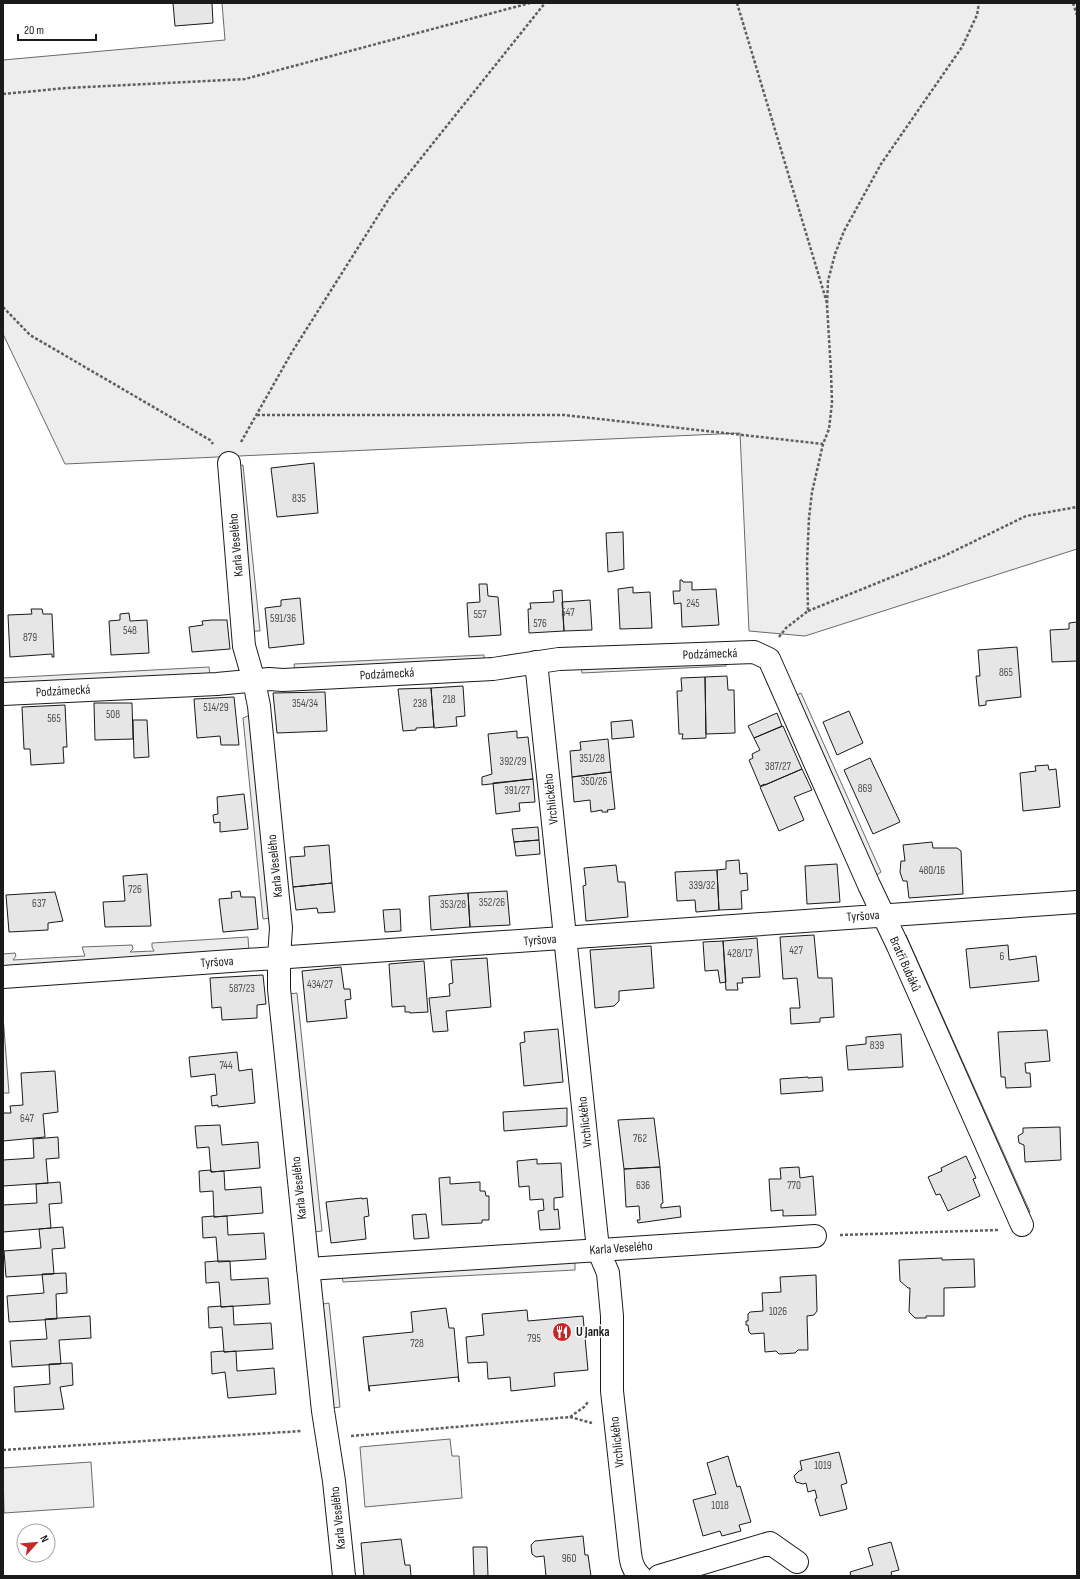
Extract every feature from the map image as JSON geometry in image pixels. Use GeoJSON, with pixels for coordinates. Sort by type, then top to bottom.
{"type":"FeatureCollection","features":[{"type":"Feature","properties":{"kind":"street","name":"Karla Veselého"},"geometry":{"type":"LineString","coordinates":[[229,463],[244,646],[260,706],[281,928],[279,989],[323,1411],[334,1481],[344,1576]]}},
{"type":"Feature","properties":{"kind":"street","name":"Podzámecká"},"geometry":{"type":"LineString","coordinates":[[3,694],[493,669],[559,659],[754,652],[773,649]]}},
{"type":"Feature","properties":{"kind":"street","name":"Bratří Bubáků"},"geometry":{"type":"LineString","coordinates":[[773,649],[865,878],[1022,1225]]}},
{"type":"Feature","properties":{"kind":"street","name":"Vrchlického"},"geometry":{"type":"LineString","coordinates":[[536,662],[598,1249],[608,1273],[612,1316],[612,1391],[631,1564],[640,1576]]}},
{"type":"Feature","properties":{"kind":"street","name":"Tyršova"},"geometry":{"type":"LineString","coordinates":[[3,977],[1077,902]]}},
{"type":"Feature","properties":{"kind":"street","name":"Karla Veselého"},"geometry":{"type":"LineString","coordinates":[[308,1269],[815,1236]]}},
{"type":"Feature","properties":{"kind":"street"},"geometry":{"type":"LineString","coordinates":[[659,1576],[770,1543],[797,1562]]}},
{"type":"Feature","properties":{"kind":"path"},"geometry":{"type":"LineString","coordinates":[[3,94],[67,88],[245,79],[530,3]]}},
{"type":"Feature","properties":{"kind":"path"},"geometry":{"type":"LineString","coordinates":[[3,307],[30,335],[210,440],[229,463],[292,352],[390,197],[545,3]]}},
{"type":"Feature","properties":{"kind":"path"},"geometry":{"type":"LineString","coordinates":[[736,3],[827,305]]}},
{"type":"Feature","properties":{"kind":"path"},"geometry":{"type":"LineString","coordinates":[[808,611],[807,562],[812,492],[823,444],[829,429],[832,403],[827,305],[828,281],[835,254],[844,231],[881,164],[962,47],[978,15],[979,3]]}},
{"type":"Feature","properties":{"kind":"path"},"geometry":{"type":"LineString","coordinates":[[1073,3],[1077,15]]}},
{"type":"Feature","properties":{"kind":"path"},"geometry":{"type":"LineString","coordinates":[[256,415],[564,416],[823,444]]}},
{"type":"Feature","properties":{"kind":"path"},"geometry":{"type":"LineString","coordinates":[[773,649],[786,628],[808,611],[944,556],[1026,516],[1077,507]]}},
{"type":"Feature","properties":{"kind":"path"},"geometry":{"type":"LineString","coordinates":[[815,1236],[1004,1230],[1022,1225]]}},
{"type":"Feature","properties":{"kind":"path"},"geometry":{"type":"LineString","coordinates":[[347,1436],[570,1417],[584,1407],[591,1398]]}},
{"type":"Feature","properties":{"kind":"path"},"geometry":{"type":"LineString","coordinates":[[3,1450],[304,1430]]}},
{"type":"Feature","properties":{"kind":"shaded area"},"geometry":{"type":"Polygon","coordinates":[[[222,3],[1077,3],[1077,549],[805,636],[749,631],[740,433],[65,464],[3,334],[3,60],[225,40],[222,3]]]}},
{"type":"Feature","properties":{"kind":"shaded area"},"geometry":{"type":"Polygon","coordinates":[[[243,465],[260,631],[252,631],[236,466],[243,465]]]}},
{"type":"Feature","properties":{"kind":"shaded area"},"geometry":{"type":"Polygon","coordinates":[[[484,655],[484,662],[295,672],[294,664],[484,655]]]}},
{"type":"Feature","properties":{"kind":"shaded area"},"geometry":{"type":"Polygon","coordinates":[[[726,660],[726,666],[582,673],[581,665],[726,660]]]}},
{"type":"Feature","properties":{"kind":"shaded area"},"geometry":{"type":"Polygon","coordinates":[[[209,667],[210,675],[3,686],[3,678],[209,667]]]}},
{"type":"Feature","properties":{"kind":"shaded area"},"geometry":{"type":"Polygon","coordinates":[[[801,693],[881,872],[875,876],[794,696],[801,693]]]}},
{"type":"Feature","properties":{"kind":"shaded area"},"geometry":{"type":"Polygon","coordinates":[[[250,715],[271,918],[263,919],[243,718],[250,715]]]}},
{"type":"Feature","properties":{"kind":"shaded area"},"geometry":{"type":"Polygon","coordinates":[[[906,935],[1030,1212],[1026,1214],[900,937],[906,935]]]}},
{"type":"Feature","properties":{"kind":"shaded area"},"geometry":{"type":"Polygon","coordinates":[[[248,937],[249,952],[3,969],[3,954],[15,953],[16,956],[13,960],[85,956],[82,947],[132,945],[133,949],[130,952],[154,951],[152,943],[248,937]]]}},
{"type":"Feature","properties":{"kind":"shaded area"},"geometry":{"type":"Polygon","coordinates":[[[297,993],[322,1231],[314,1232],[289,994],[297,993]]]}},
{"type":"Feature","properties":{"kind":"shaded area"},"geometry":{"type":"Polygon","coordinates":[[[3,1016],[9,1093],[3,1093],[3,1016]]]}},
{"type":"Feature","properties":{"kind":"shaded area"},"geometry":{"type":"Polygon","coordinates":[[[575,1262],[575,1270],[343,1282],[342,1276],[575,1262]]]}},
{"type":"Feature","properties":{"kind":"shaded area"},"geometry":{"type":"Polygon","coordinates":[[[329,1303],[340,1407],[333,1408],[323,1304],[329,1303]]]}},
{"type":"Feature","properties":{"kind":"shaded area"},"geometry":{"type":"Polygon","coordinates":[[[450,1439],[452,1456],[459,1456],[462,1498],[365,1507],[360,1447],[450,1439]]]}},
{"type":"Feature","properties":{"kind":"shaded area"},"geometry":{"type":"Polygon","coordinates":[[[91,1462],[94,1507],[4,1513],[3,1468],[91,1462]]]}},
{"type":"Feature","properties":{"kind":"building"},"geometry":{"type":"Polygon","coordinates":[[[173,3],[212,3],[213,23],[175,26],[173,3]]]}},
{"type":"Feature","properties":{"kind":"building"},"geometry":{"type":"Polygon","coordinates":[[[314,463],[318,513],[277,517],[271,468],[314,463]]]}},
{"type":"Feature","properties":{"kind":"building"},"geometry":{"type":"Polygon","coordinates":[[[623,532],[624,569],[608,572],[606,533],[623,532]]]}},
{"type":"Feature","properties":{"kind":"building"},"geometry":{"type":"Polygon","coordinates":[[[680,580],[683,582],[692,582],[692,590],[716,589],[719,625],[682,627],[681,603],[674,604],[673,591],[680,591],[680,580]]]}},
{"type":"Feature","properties":{"kind":"building"},"geometry":{"type":"Polygon","coordinates":[[[479,584],[487,584],[488,596],[498,597],[501,635],[469,637],[467,603],[480,602],[479,584]]]}},
{"type":"Feature","properties":{"kind":"building"},"geometry":{"type":"Polygon","coordinates":[[[633,587],[633,593],[650,592],[652,628],[620,629],[618,589],[633,587]]]}},
{"type":"Feature","properties":{"kind":"building"},"geometry":{"type":"Polygon","coordinates":[[[562,590],[564,631],[529,633],[528,609],[531,609],[530,603],[554,602],[553,591],[562,590]]]}},
{"type":"Feature","properties":{"kind":"building"},"geometry":{"type":"Polygon","coordinates":[[[300,598],[304,644],[269,648],[265,608],[281,606],[281,600],[300,598]]]}},
{"type":"Feature","properties":{"kind":"building"},"geometry":{"type":"Polygon","coordinates":[[[590,600],[592,630],[564,631],[562,602],[590,600]]]}},
{"type":"Feature","properties":{"kind":"building"},"geometry":{"type":"Polygon","coordinates":[[[31,609],[42,609],[43,614],[52,614],[54,657],[52,657],[52,654],[10,657],[8,615],[32,614],[31,609]]]}},
{"type":"Feature","properties":{"kind":"building"},"geometry":{"type":"Polygon","coordinates":[[[129,613],[130,621],[147,620],[149,653],[111,655],[109,621],[120,620],[120,614],[129,613]]]}},
{"type":"Feature","properties":{"kind":"building"},"geometry":{"type":"Polygon","coordinates":[[[227,620],[230,649],[192,652],[189,627],[203,625],[202,621],[227,620]]]}},
{"type":"Feature","properties":{"kind":"building"},"geometry":{"type":"Polygon","coordinates":[[[1077,622],[1077,661],[1052,662],[1050,630],[1069,629],[1069,623],[1077,622]]]}},
{"type":"Feature","properties":{"kind":"building"},"geometry":{"type":"Polygon","coordinates":[[[1017,647],[1021,697],[986,701],[986,705],[979,706],[976,676],[980,676],[978,650],[1017,647]]]}},
{"type":"Feature","properties":{"kind":"building"},"geometry":{"type":"Polygon","coordinates":[[[727,676],[728,690],[734,690],[735,733],[706,734],[705,677],[727,676]]]}},
{"type":"Feature","properties":{"kind":"building"},"geometry":{"type":"Polygon","coordinates":[[[705,677],[706,738],[682,739],[683,734],[679,734],[677,691],[682,691],[681,678],[705,677]]]}},
{"type":"Feature","properties":{"kind":"building"},"geometry":{"type":"Polygon","coordinates":[[[463,686],[465,716],[456,717],[457,726],[434,728],[431,688],[463,686]]]}},
{"type":"Feature","properties":{"kind":"building"},"geometry":{"type":"Polygon","coordinates":[[[431,688],[434,727],[416,728],[416,730],[403,731],[398,689],[431,688]]]}},
{"type":"Feature","properties":{"kind":"building"},"geometry":{"type":"Polygon","coordinates":[[[325,692],[327,731],[277,733],[273,693],[325,692]]]}},
{"type":"Feature","properties":{"kind":"building"},"geometry":{"type":"Polygon","coordinates":[[[234,697],[239,745],[221,745],[220,736],[197,738],[194,699],[234,697]]]}},
{"type":"Feature","properties":{"kind":"building"},"geometry":{"type":"Polygon","coordinates":[[[94,703],[132,703],[133,739],[95,740],[94,703]]]}},
{"type":"Feature","properties":{"kind":"building"},"geometry":{"type":"Polygon","coordinates":[[[65,705],[67,747],[63,747],[64,763],[31,765],[30,749],[24,749],[22,707],[65,705]]]}},
{"type":"Feature","properties":{"kind":"building"},"geometry":{"type":"Polygon","coordinates":[[[849,711],[863,743],[837,755],[823,722],[849,711]]]}},
{"type":"Feature","properties":{"kind":"building"},"geometry":{"type":"Polygon","coordinates":[[[777,713],[782,726],[754,738],[748,726],[777,713]]]}},
{"type":"Feature","properties":{"kind":"building"},"geometry":{"type":"Polygon","coordinates":[[[133,720],[147,720],[149,757],[134,758],[133,720]]]}},
{"type":"Feature","properties":{"kind":"building"},"geometry":{"type":"Polygon","coordinates":[[[632,720],[634,737],[612,739],[611,722],[632,720]]]}},
{"type":"Feature","properties":{"kind":"building"},"geometry":{"type":"Polygon","coordinates":[[[783,726],[802,769],[760,786],[749,760],[753,758],[752,754],[760,750],[754,738],[783,726]]]}},
{"type":"Feature","properties":{"kind":"building"},"geometry":{"type":"Polygon","coordinates":[[[517,731],[517,738],[528,737],[533,779],[482,785],[482,777],[492,774],[488,734],[517,731]]]}},
{"type":"Feature","properties":{"kind":"building"},"geometry":{"type":"Polygon","coordinates":[[[608,739],[611,772],[572,777],[570,751],[581,750],[580,742],[608,739]]]}},
{"type":"Feature","properties":{"kind":"building"},"geometry":{"type":"Polygon","coordinates":[[[870,758],[900,822],[873,834],[844,770],[870,758]]]}},
{"type":"Feature","properties":{"kind":"building"},"geometry":{"type":"Polygon","coordinates":[[[1048,765],[1049,770],[1056,769],[1060,807],[1023,811],[1020,773],[1036,771],[1035,766],[1048,765]]]}},
{"type":"Feature","properties":{"kind":"building"},"geometry":{"type":"Polygon","coordinates":[[[802,769],[812,790],[794,797],[804,820],[779,831],[760,787],[802,769]]]}},
{"type":"Feature","properties":{"kind":"building"},"geometry":{"type":"Polygon","coordinates":[[[611,772],[615,809],[607,810],[608,812],[602,812],[602,810],[591,812],[590,800],[574,802],[572,777],[611,772]]]}},
{"type":"Feature","properties":{"kind":"building"},"geometry":{"type":"Polygon","coordinates":[[[533,779],[535,802],[519,803],[520,811],[496,814],[493,783],[533,779]]]}},
{"type":"Feature","properties":{"kind":"building"},"geometry":{"type":"Polygon","coordinates":[[[244,794],[248,829],[220,832],[220,822],[214,823],[213,815],[218,814],[217,797],[244,794]]]}},
{"type":"Feature","properties":{"kind":"building"},"geometry":{"type":"Polygon","coordinates":[[[538,827],[539,840],[514,842],[512,829],[538,827]]]}},
{"type":"Feature","properties":{"kind":"building"},"geometry":{"type":"Polygon","coordinates":[[[539,840],[540,854],[516,856],[514,842],[539,840]]]}},
{"type":"Feature","properties":{"kind":"building"},"geometry":{"type":"Polygon","coordinates":[[[932,842],[933,848],[957,848],[961,851],[963,894],[909,898],[907,881],[903,881],[900,872],[901,861],[905,861],[903,845],[932,842]]]}},
{"type":"Feature","properties":{"kind":"building"},"geometry":{"type":"Polygon","coordinates":[[[329,845],[332,883],[293,887],[290,857],[305,856],[304,847],[329,845]]]}},
{"type":"Feature","properties":{"kind":"building"},"geometry":{"type":"Polygon","coordinates":[[[739,860],[740,874],[747,873],[748,890],[741,891],[742,909],[719,910],[717,870],[726,869],[726,861],[739,860]]]}},
{"type":"Feature","properties":{"kind":"building"},"geometry":{"type":"Polygon","coordinates":[[[837,864],[840,902],[807,904],[805,866],[837,864]]]}},
{"type":"Feature","properties":{"kind":"building"},"geometry":{"type":"Polygon","coordinates":[[[616,865],[618,882],[625,882],[628,917],[586,921],[583,886],[586,885],[584,868],[616,865]]]}},
{"type":"Feature","properties":{"kind":"building"},"geometry":{"type":"Polygon","coordinates":[[[717,870],[719,910],[696,912],[695,900],[677,901],[675,872],[717,870]]]}},
{"type":"Feature","properties":{"kind":"building"},"geometry":{"type":"Polygon","coordinates":[[[147,874],[151,926],[105,927],[103,902],[125,901],[123,876],[147,874]]]}},
{"type":"Feature","properties":{"kind":"building"},"geometry":{"type":"Polygon","coordinates":[[[332,883],[335,912],[318,913],[317,908],[296,910],[293,887],[332,883]]]}},
{"type":"Feature","properties":{"kind":"building"},"geometry":{"type":"Polygon","coordinates":[[[240,891],[241,897],[255,897],[258,929],[223,932],[219,899],[232,898],[231,892],[240,891]]]}},
{"type":"Feature","properties":{"kind":"building"},"geometry":{"type":"Polygon","coordinates":[[[507,891],[510,925],[470,927],[468,893],[507,891]]]}},
{"type":"Feature","properties":{"kind":"building"},"geometry":{"type":"Polygon","coordinates":[[[55,892],[63,921],[48,923],[48,930],[9,932],[6,895],[55,892]]]}},
{"type":"Feature","properties":{"kind":"building"},"geometry":{"type":"Polygon","coordinates":[[[468,893],[470,927],[431,930],[429,896],[468,893]]]}},
{"type":"Feature","properties":{"kind":"building"},"geometry":{"type":"Polygon","coordinates":[[[400,909],[401,931],[385,932],[383,910],[400,909]]]}},
{"type":"Feature","properties":{"kind":"building"},"geometry":{"type":"Polygon","coordinates":[[[814,935],[818,978],[832,978],[834,1017],[820,1018],[820,1022],[791,1024],[790,1008],[800,1008],[797,978],[783,979],[780,937],[814,935]]]}},
{"type":"Feature","properties":{"kind":"building"},"geometry":{"type":"Polygon","coordinates":[[[757,938],[760,977],[742,978],[743,983],[737,983],[738,990],[726,990],[723,941],[757,938]]]}},
{"type":"Feature","properties":{"kind":"building"},"geometry":{"type":"Polygon","coordinates":[[[723,941],[726,982],[720,983],[718,970],[705,971],[703,942],[723,941]]]}},
{"type":"Feature","properties":{"kind":"building"},"geometry":{"type":"Polygon","coordinates":[[[1008,945],[1009,960],[1036,956],[1039,981],[970,988],[966,949],[1008,945]]]}},
{"type":"Feature","properties":{"kind":"building"},"geometry":{"type":"Polygon","coordinates":[[[651,946],[654,988],[619,991],[619,1001],[614,1006],[595,1008],[590,950],[651,946]]]}},
{"type":"Feature","properties":{"kind":"building"},"geometry":{"type":"Polygon","coordinates":[[[487,958],[491,1007],[446,1011],[448,1031],[433,1032],[429,998],[450,996],[449,984],[453,983],[451,960],[487,958]]]}},
{"type":"Feature","properties":{"kind":"building"},"geometry":{"type":"Polygon","coordinates":[[[424,961],[428,1012],[410,1013],[405,1012],[405,1006],[392,1007],[389,964],[424,961]]]}},
{"type":"Feature","properties":{"kind":"building"},"geometry":{"type":"Polygon","coordinates":[[[341,967],[344,989],[350,989],[351,999],[345,1000],[347,1018],[307,1022],[302,971],[341,967]]]}},
{"type":"Feature","properties":{"kind":"building"},"geometry":{"type":"Polygon","coordinates":[[[263,975],[266,1004],[257,1005],[257,1018],[222,1020],[221,1007],[212,1008],[210,978],[263,975]]]}},
{"type":"Feature","properties":{"kind":"building"},"geometry":{"type":"Polygon","coordinates":[[[558,1029],[563,1082],[524,1086],[520,1043],[525,1042],[524,1032],[558,1029]]]}},
{"type":"Feature","properties":{"kind":"building"},"geometry":{"type":"Polygon","coordinates":[[[1047,1030],[1050,1061],[1025,1063],[1026,1073],[1030,1073],[1031,1087],[1006,1088],[1005,1077],[1001,1077],[998,1032],[1047,1030]]]}},
{"type":"Feature","properties":{"kind":"building"},"geometry":{"type":"Polygon","coordinates":[[[901,1034],[903,1067],[848,1070],[846,1046],[866,1044],[866,1037],[901,1034]]]}},
{"type":"Feature","properties":{"kind":"building"},"geometry":{"type":"Polygon","coordinates":[[[237,1052],[239,1071],[252,1069],[255,1103],[218,1107],[218,1105],[212,1106],[211,1096],[217,1095],[215,1074],[191,1077],[189,1057],[237,1052]]]}},
{"type":"Feature","properties":{"kind":"building"},"geometry":{"type":"Polygon","coordinates":[[[55,1071],[58,1112],[43,1114],[45,1137],[3,1141],[3,1113],[11,1113],[10,1106],[23,1105],[21,1073],[55,1071]]]}},
{"type":"Feature","properties":{"kind":"building"},"geometry":{"type":"Polygon","coordinates":[[[822,1077],[823,1091],[781,1094],[780,1079],[822,1077]]]}},
{"type":"Feature","properties":{"kind":"building"},"geometry":{"type":"Polygon","coordinates":[[[567,1108],[567,1126],[504,1131],[503,1112],[567,1108]]]}},
{"type":"Feature","properties":{"kind":"building"},"geometry":{"type":"Polygon","coordinates":[[[654,1118],[660,1167],[624,1169],[618,1120],[654,1118]]]}},
{"type":"Feature","properties":{"kind":"building"},"geometry":{"type":"Polygon","coordinates":[[[220,1125],[222,1145],[258,1142],[260,1168],[211,1172],[209,1147],[197,1148],[195,1126],[220,1125]]]}},
{"type":"Feature","properties":{"kind":"building"},"geometry":{"type":"Polygon","coordinates":[[[1060,1127],[1061,1160],[1025,1162],[1024,1145],[1019,1143],[1018,1136],[1023,1133],[1023,1128],[1060,1127]]]}},
{"type":"Feature","properties":{"kind":"building"},"geometry":{"type":"Polygon","coordinates":[[[58,1137],[59,1158],[46,1159],[48,1183],[3,1186],[3,1160],[34,1158],[33,1139],[58,1137]]]}},
{"type":"Feature","properties":{"kind":"building"},"geometry":{"type":"Polygon","coordinates":[[[966,1156],[976,1178],[973,1179],[980,1196],[948,1211],[940,1194],[936,1195],[928,1177],[942,1171],[941,1168],[966,1156]]]}},
{"type":"Feature","properties":{"kind":"building"},"geometry":{"type":"Polygon","coordinates":[[[537,1159],[537,1164],[561,1163],[563,1197],[554,1198],[554,1210],[558,1209],[560,1229],[540,1230],[538,1211],[544,1210],[543,1199],[530,1200],[529,1186],[519,1187],[517,1161],[537,1159]]]}},
{"type":"Feature","properties":{"kind":"building"},"geometry":{"type":"Polygon","coordinates":[[[660,1167],[663,1203],[661,1204],[661,1208],[680,1206],[681,1217],[638,1223],[637,1220],[640,1220],[639,1206],[626,1207],[624,1169],[660,1167]]]}},
{"type":"Feature","properties":{"kind":"building"},"geometry":{"type":"Polygon","coordinates":[[[799,1167],[800,1178],[813,1176],[816,1215],[783,1216],[783,1210],[771,1211],[769,1179],[781,1179],[780,1168],[799,1167]]]}},
{"type":"Feature","properties":{"kind":"building"},"geometry":{"type":"Polygon","coordinates":[[[211,1170],[211,1172],[224,1171],[225,1190],[261,1187],[263,1213],[214,1217],[213,1191],[200,1192],[199,1171],[211,1170]]]}},
{"type":"Feature","properties":{"kind":"building"},"geometry":{"type":"Polygon","coordinates":[[[450,1177],[450,1184],[480,1182],[480,1191],[485,1191],[486,1196],[489,1196],[489,1220],[482,1220],[482,1223],[442,1225],[439,1178],[450,1177]]]}},
{"type":"Feature","properties":{"kind":"building"},"geometry":{"type":"Polygon","coordinates":[[[60,1182],[62,1203],[49,1204],[51,1228],[3,1232],[3,1205],[37,1203],[36,1184],[60,1182]]]}},
{"type":"Feature","properties":{"kind":"building"},"geometry":{"type":"Polygon","coordinates":[[[367,1198],[369,1216],[364,1217],[366,1239],[331,1243],[326,1202],[367,1198]]]}},
{"type":"Feature","properties":{"kind":"building"},"geometry":{"type":"Polygon","coordinates":[[[426,1214],[429,1238],[414,1239],[412,1215],[426,1214]]]}},
{"type":"Feature","properties":{"kind":"building"},"geometry":{"type":"Polygon","coordinates":[[[227,1216],[228,1235],[264,1233],[266,1259],[218,1262],[216,1237],[203,1238],[202,1217],[227,1216]]]}},
{"type":"Feature","properties":{"kind":"building"},"geometry":{"type":"Polygon","coordinates":[[[63,1227],[65,1248],[52,1249],[54,1274],[6,1277],[4,1251],[41,1248],[39,1229],[63,1227]]]}},
{"type":"Feature","properties":{"kind":"building"},"geometry":{"type":"Polygon","coordinates":[[[942,1258],[942,1260],[974,1259],[975,1287],[944,1288],[944,1316],[926,1316],[926,1318],[915,1318],[909,1312],[910,1288],[900,1281],[899,1260],[942,1258]]]}},
{"type":"Feature","properties":{"kind":"building"},"geometry":{"type":"Polygon","coordinates":[[[230,1261],[231,1280],[268,1278],[270,1304],[221,1307],[219,1282],[206,1283],[205,1262],[230,1261]]]}},
{"type":"Feature","properties":{"kind":"building"},"geometry":{"type":"Polygon","coordinates":[[[66,1273],[67,1293],[56,1294],[57,1319],[9,1322],[7,1296],[44,1293],[42,1274],[66,1273]]]}},
{"type":"Feature","properties":{"kind":"building"},"geometry":{"type":"Polygon","coordinates":[[[816,1275],[817,1311],[814,1315],[807,1316],[808,1350],[798,1350],[795,1353],[779,1354],[776,1351],[765,1352],[764,1333],[751,1334],[749,1332],[748,1325],[746,1325],[746,1321],[748,1321],[748,1314],[750,1312],[763,1311],[762,1293],[781,1292],[780,1277],[816,1275]]]}},
{"type":"Feature","properties":{"kind":"building"},"geometry":{"type":"Polygon","coordinates":[[[233,1306],[234,1325],[271,1323],[273,1349],[224,1352],[222,1327],[209,1328],[208,1307],[233,1306]]]}},
{"type":"Feature","properties":{"kind":"building"},"geometry":{"type":"Polygon","coordinates":[[[446,1308],[449,1328],[454,1328],[459,1382],[458,1377],[369,1386],[369,1391],[363,1337],[413,1332],[411,1312],[446,1308]]]}},
{"type":"Feature","properties":{"kind":"building"},"geometry":{"type":"Polygon","coordinates":[[[527,1310],[528,1321],[583,1316],[588,1370],[554,1373],[555,1386],[511,1391],[510,1377],[488,1379],[487,1362],[468,1363],[466,1337],[484,1335],[482,1314],[527,1310]]]}},
{"type":"Feature","properties":{"kind":"building"},"geometry":{"type":"Polygon","coordinates":[[[90,1316],[91,1338],[59,1340],[61,1364],[12,1367],[10,1341],[47,1339],[45,1319],[90,1316]]]}},
{"type":"Feature","properties":{"kind":"building"},"geometry":{"type":"Polygon","coordinates":[[[236,1351],[237,1371],[274,1368],[276,1394],[228,1398],[225,1372],[212,1374],[211,1352],[236,1351]]]}},
{"type":"Feature","properties":{"kind":"building"},"geometry":{"type":"Polygon","coordinates":[[[72,1363],[73,1385],[60,1387],[64,1409],[15,1412],[14,1387],[50,1384],[49,1364],[72,1363]]]}},
{"type":"Feature","properties":{"kind":"building"},"geometry":{"type":"Polygon","coordinates":[[[839,1452],[847,1483],[841,1485],[847,1509],[820,1516],[815,1499],[817,1498],[815,1490],[808,1492],[806,1483],[803,1484],[796,1482],[794,1476],[802,1470],[800,1461],[839,1452]]]}},
{"type":"Feature","properties":{"kind":"building"},"geometry":{"type":"Polygon","coordinates":[[[728,1456],[737,1487],[740,1486],[751,1522],[739,1525],[741,1531],[722,1536],[720,1531],[703,1536],[693,1500],[716,1494],[707,1463],[728,1456]]]}},
{"type":"Feature","properties":{"kind":"building"},"geometry":{"type":"Polygon","coordinates":[[[583,1536],[585,1555],[588,1555],[591,1576],[546,1576],[544,1556],[536,1557],[532,1554],[531,1545],[535,1541],[583,1536]]]}},
{"type":"Feature","properties":{"kind":"building"},"geometry":{"type":"Polygon","coordinates":[[[401,1539],[405,1565],[410,1565],[411,1576],[364,1576],[361,1543],[401,1539]]]}},
{"type":"Feature","properties":{"kind":"building"},"geometry":{"type":"Polygon","coordinates":[[[891,1542],[899,1570],[891,1572],[892,1576],[851,1576],[850,1572],[873,1565],[868,1548],[891,1542]]]}},
{"type":"Feature","properties":{"kind":"building"},"geometry":{"type":"Polygon","coordinates":[[[473,1547],[487,1547],[488,1576],[474,1576],[473,1547]]]}},
{"type":"Feature","properties":{"kind":"place","name":"U Janka"},"geometry":{"type":"Point","coordinates":[562,1332]}}]}
